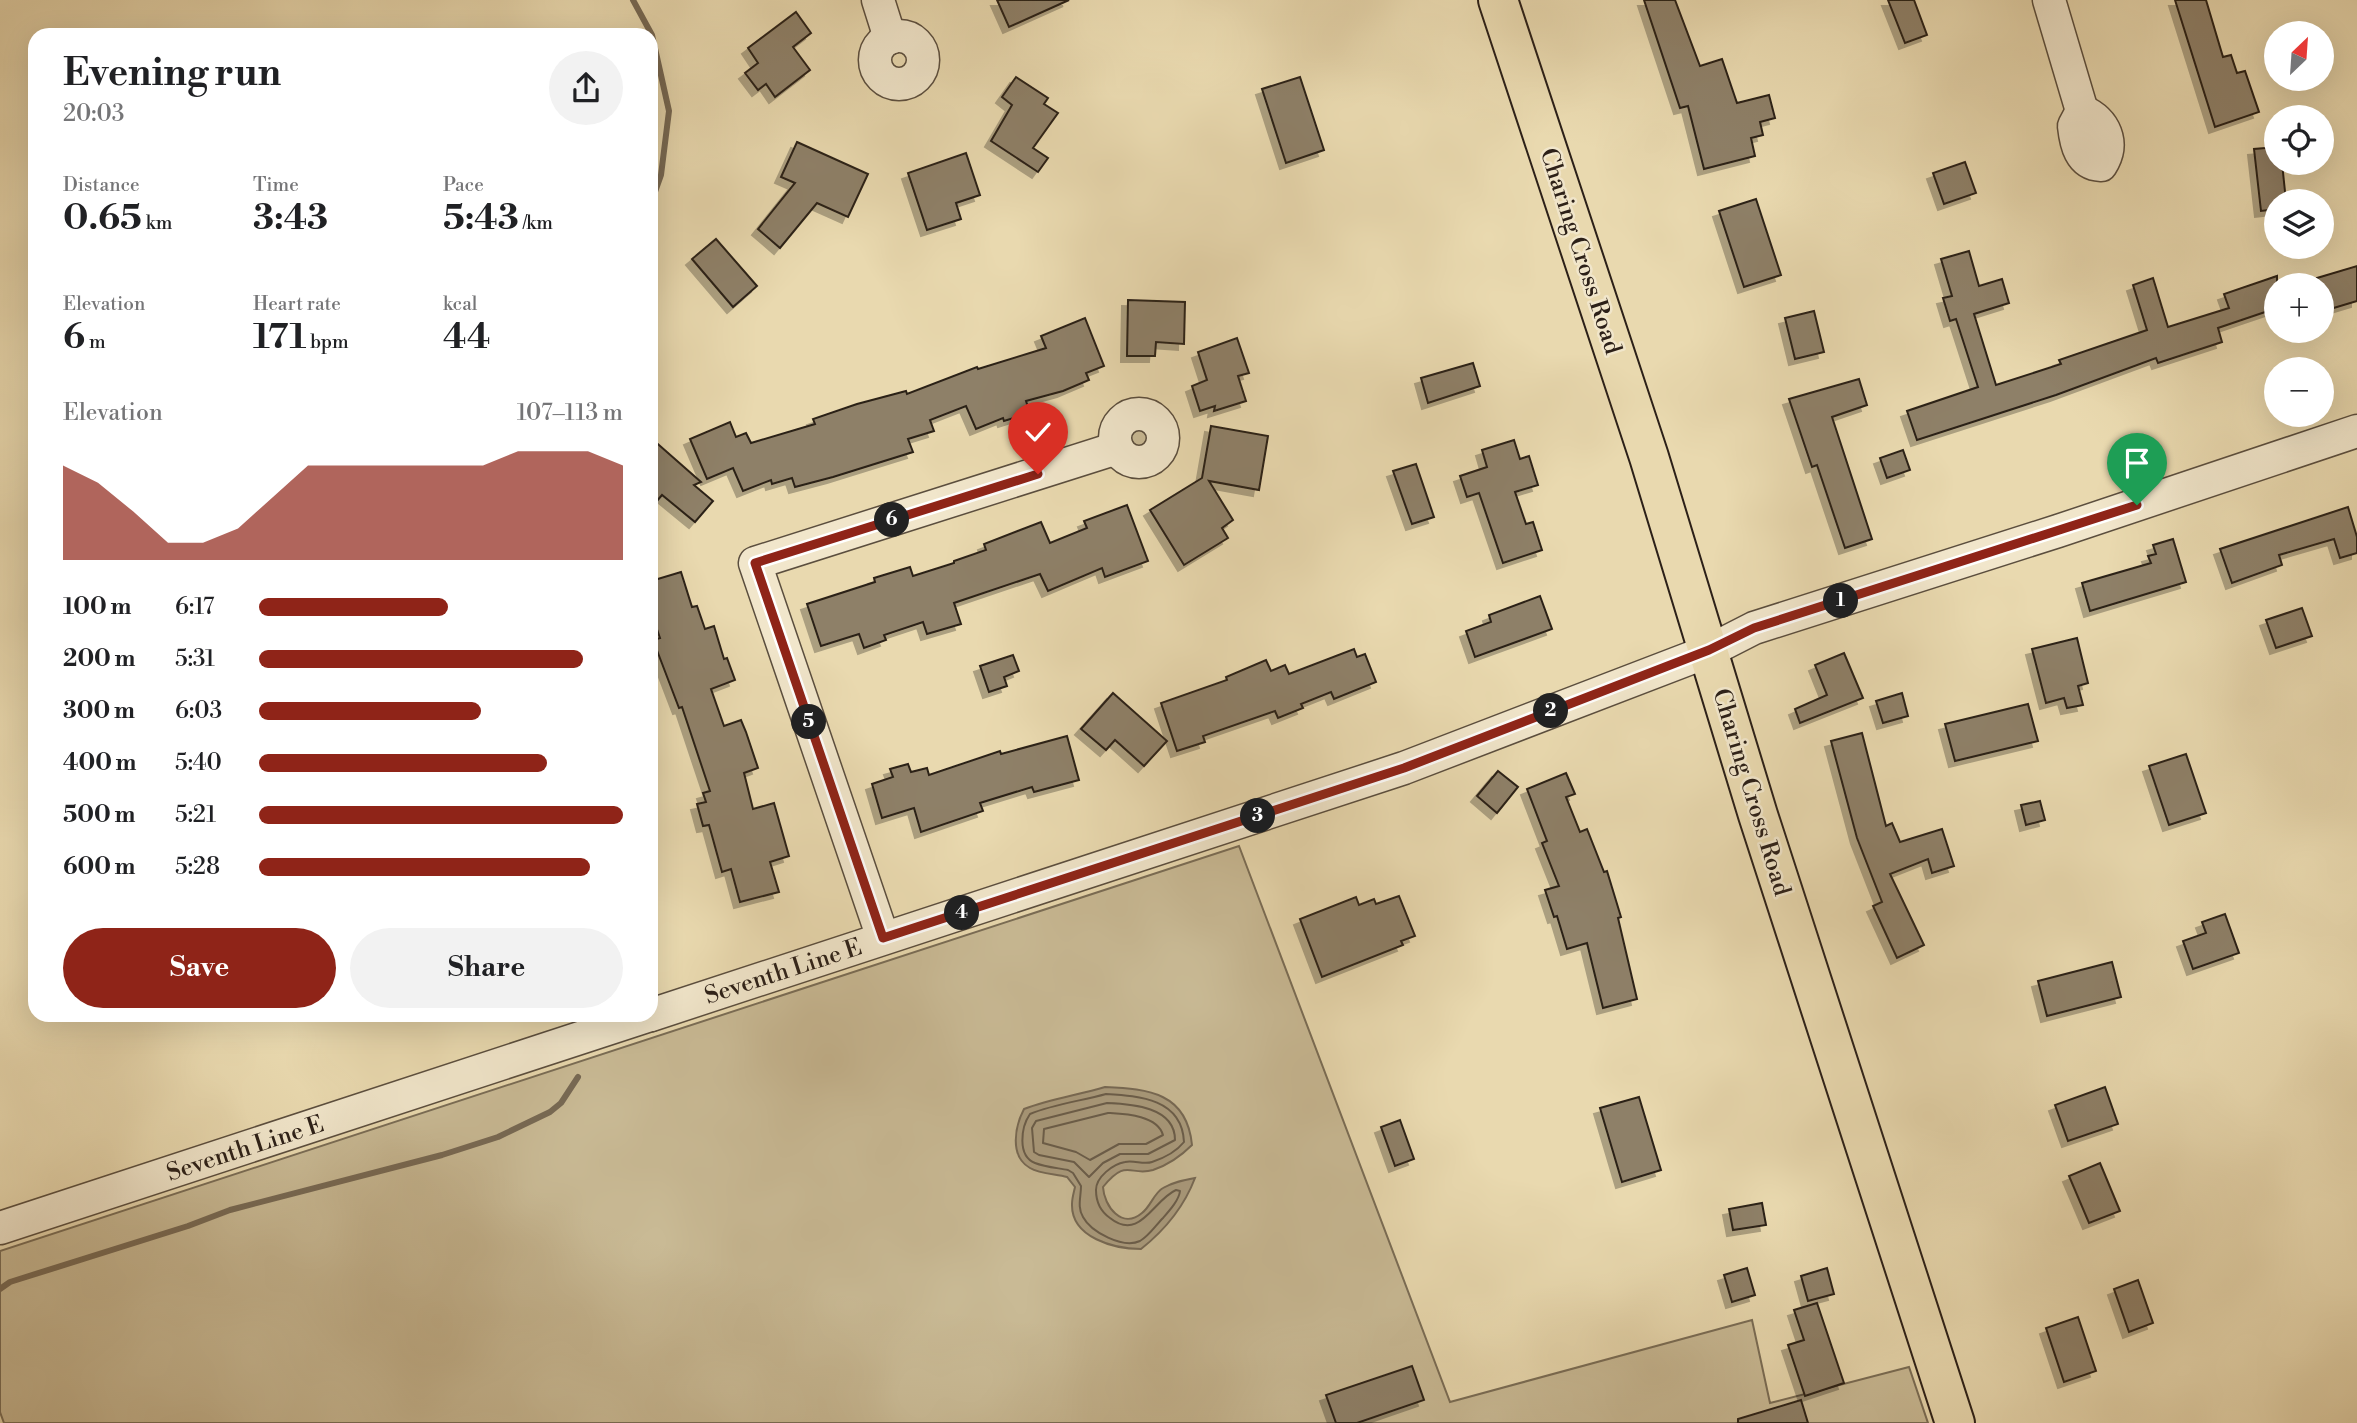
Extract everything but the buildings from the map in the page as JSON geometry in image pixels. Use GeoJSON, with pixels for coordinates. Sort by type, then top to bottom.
{"type":"FeatureCollection","features":[{"type":"Feature","properties":{"kind":"main road","name":"Charing Cross Road"},"geometry":{"type":"LineString","coordinates":[[1498,0],[1649,457],[1758,815],[1955,1423]]}},
{"type":"Feature","properties":{"kind":"street"},"geometry":{"type":"LineString","coordinates":[[878,0],[890,38]]}},
{"type":"Feature","properties":{"kind":"street"},"geometry":{"type":"LineString","coordinates":[[2049,0],[2082,111]]}},
{"type":"Feature","properties":{"kind":"street","name":"Seventh Line E"},"geometry":{"type":"LineString","coordinates":[[658,1012],[1404,768],[1709,650],[1754,628],[2058,531],[2357,431]]}},
{"type":"Feature","properties":{"kind":"street"},"geometry":{"type":"LineString","coordinates":[[883,938],[755,563],[1117,448]]}},
{"type":"Feature","properties":{"kind":"street","name":"Seventh Line E"},"geometry":{"type":"LineString","coordinates":[[0,1228],[629,1022]]}},
{"type":"Feature","properties":{"kind":"shaded area"},"geometry":{"type":"Polygon","coordinates":[[[1139,427],[1147,431],[1151,439],[1147,447],[1139,451],[1131,447],[1127,439],[1131,431],[1139,427]]]}},
{"type":"Feature","properties":{"kind":"shaded area"},"geometry":{"type":"Polygon","coordinates":[[[1239,846],[1450,1402],[1752,1320],[1770,1403],[1909,1367],[1928,1423],[4,1423],[0,1412],[0,1251],[1239,846]]]}},
{"type":"Feature","properties":{"kind":"water"},"geometry":{"type":"Polygon","coordinates":[[[1105,1087],[1136,1090],[1163,1097],[1174,1104],[1189,1128],[1192,1145],[1174,1160],[1145,1172],[1123,1170],[1103,1187],[1111,1208],[1121,1217],[1128,1219],[1142,1213],[1163,1188],[1195,1178],[1173,1217],[1141,1249],[1107,1244],[1087,1233],[1074,1216],[1072,1202],[1075,1187],[1067,1177],[1030,1168],[1023,1163],[1016,1149],[1016,1132],[1024,1109],[1105,1087]]]}},
{"type":"Feature","properties":{"kind":"waterway"},"geometry":{"type":"LineString","coordinates":[[633,0],[648,28]]}},
{"type":"Feature","properties":{"kind":"waterway"},"geometry":{"type":"LineString","coordinates":[[658,62],[669,111],[658,183]]}},
{"type":"Feature","properties":{"kind":"waterway"},"geometry":{"type":"LineString","coordinates":[[0,1289],[10,1282],[188,1226],[230,1210],[442,1155],[498,1137],[550,1112],[561,1103],[578,1077]]}},
{"type":"Feature","properties":{"kind":"route"},"geometry":{"type":"LineString","coordinates":[[1038,474],[755,563],[883,938],[1404,768],[1709,650],[1754,628],[2137,505]]}}]}
